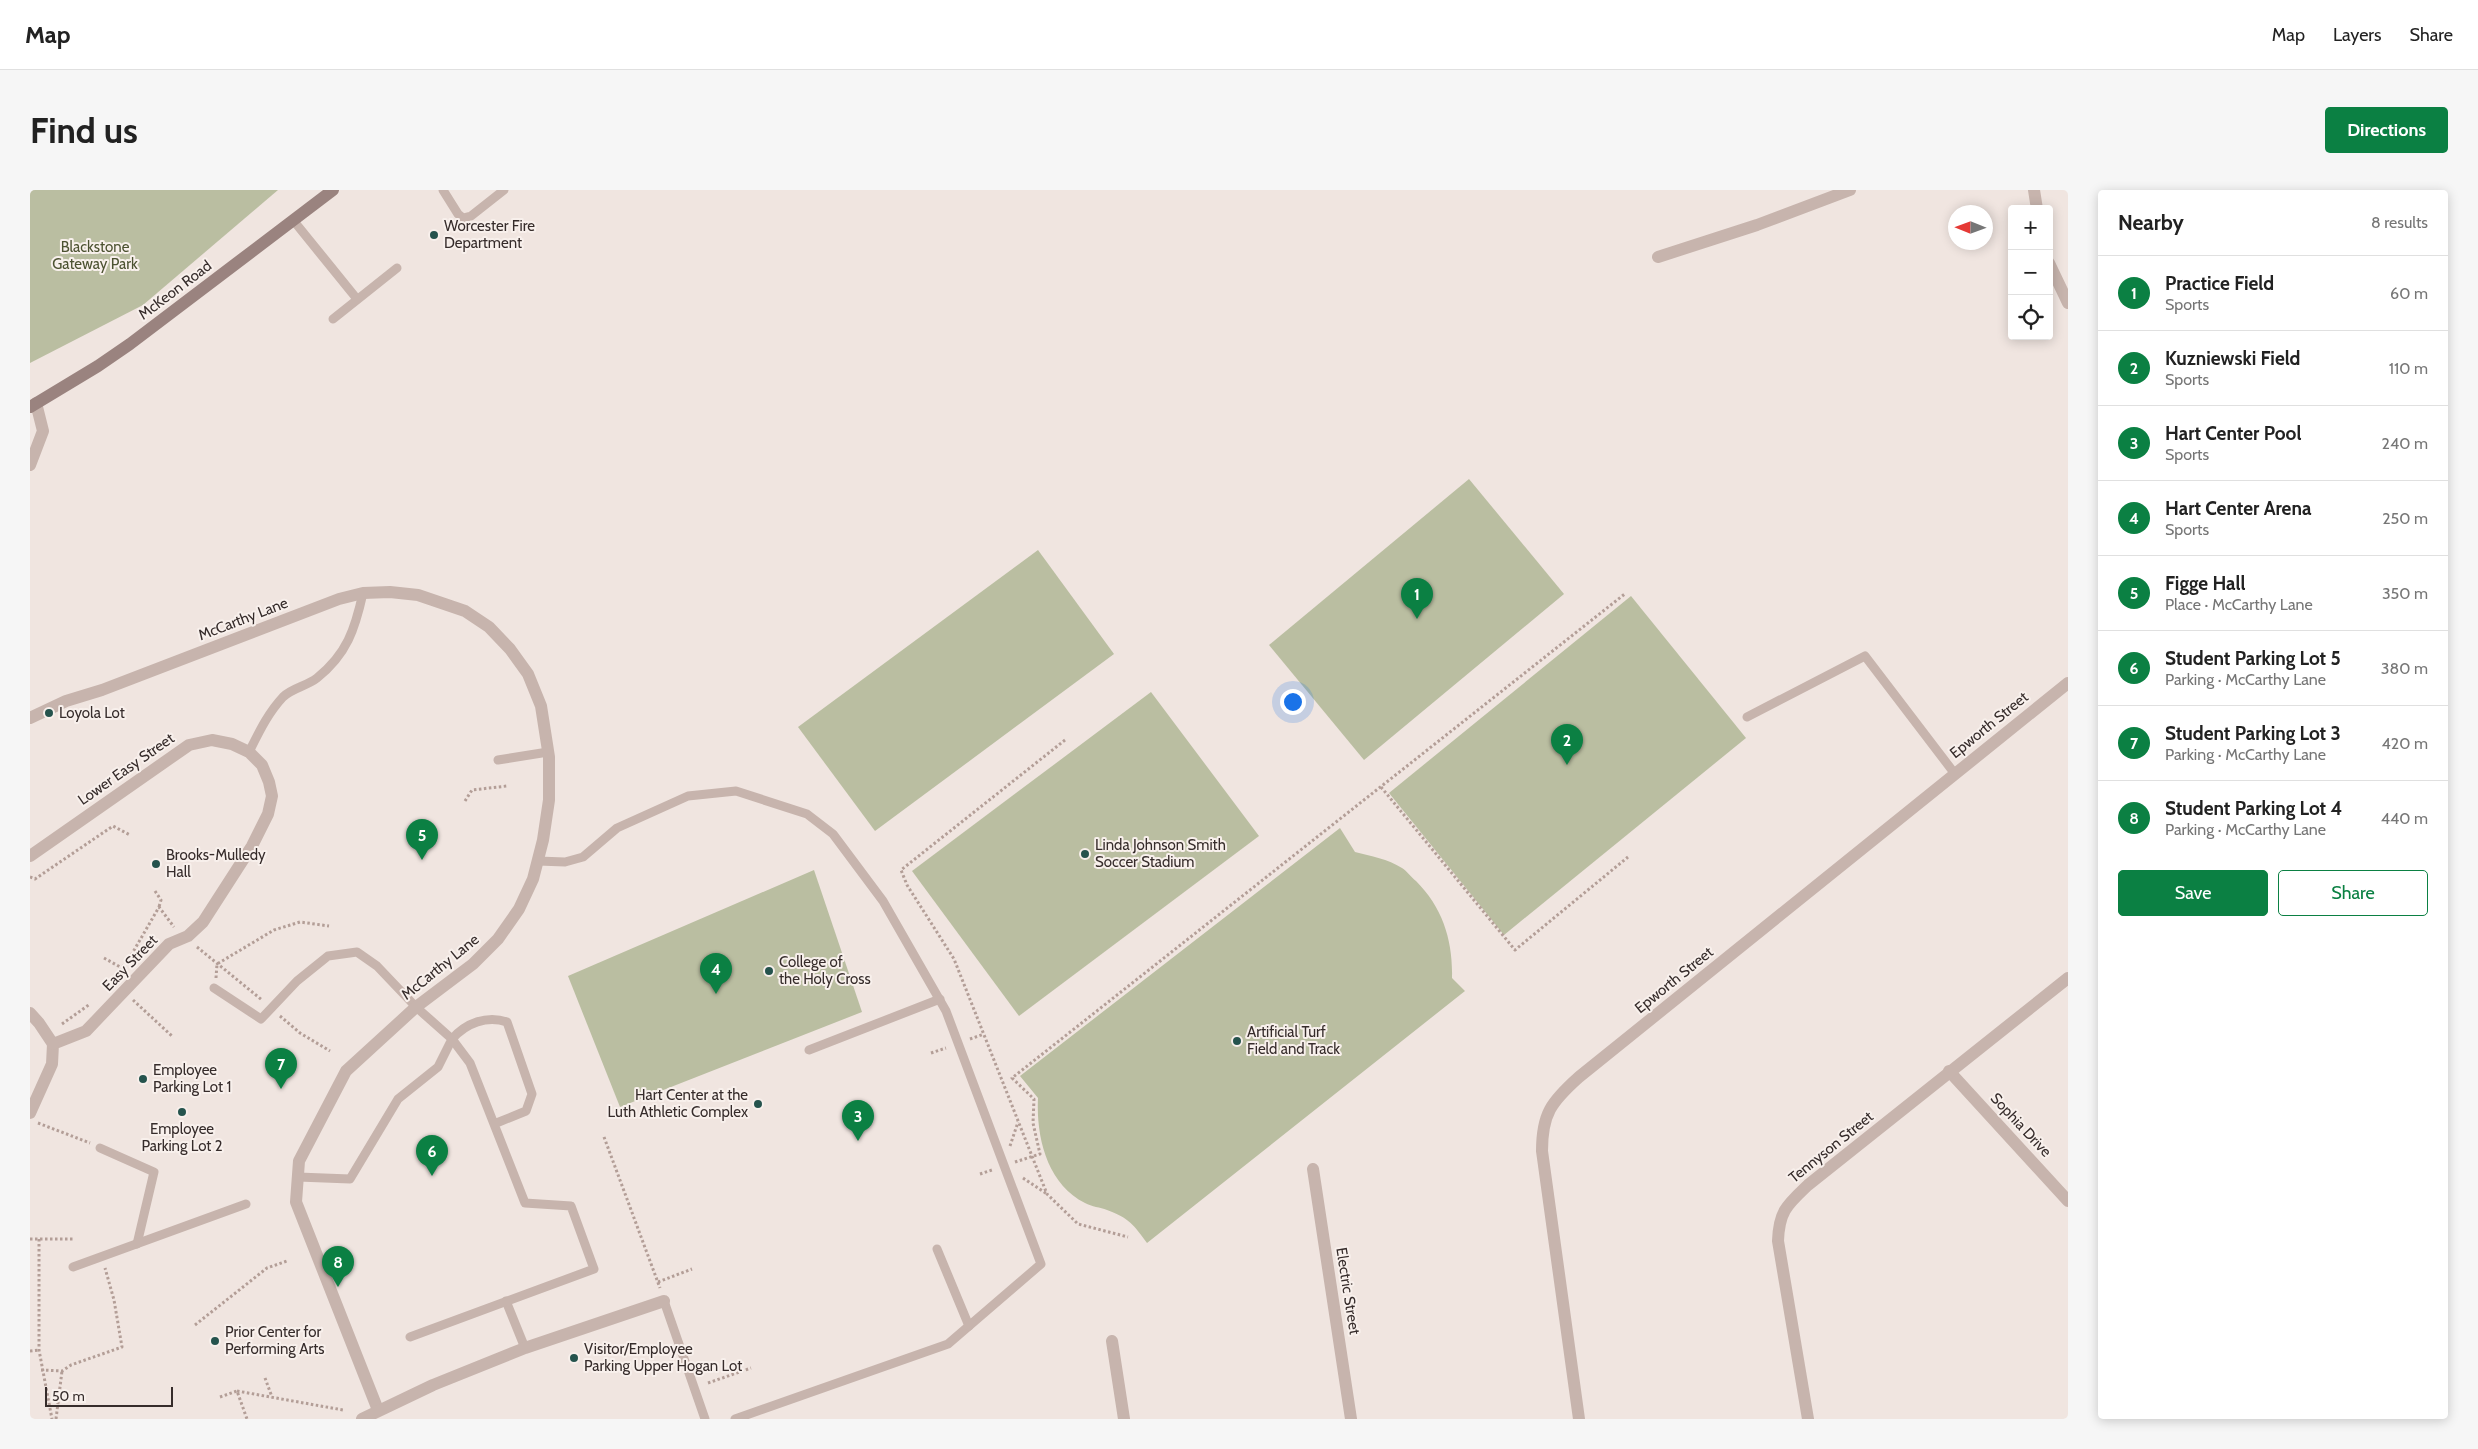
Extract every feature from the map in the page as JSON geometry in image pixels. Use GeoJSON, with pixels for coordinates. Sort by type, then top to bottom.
{"type":"FeatureCollection","features":[{"type":"Feature","properties":{"kind":"main road","name":"McKeon Road"},"geometry":{"type":"LineString","coordinates":[[33,405],[98,366],[146,333],[333,190]]}},
{"type":"Feature","properties":{"kind":"street"},"geometry":{"type":"LineString","coordinates":[[1658,257],[1757,225],[1850,190]]}},
{"type":"Feature","properties":{"kind":"street"},"geometry":{"type":"LineString","coordinates":[[2034,190],[2036,205]]}},
{"type":"Feature","properties":{"kind":"street"},"geometry":{"type":"LineString","coordinates":[[2053,271],[2068,303]]}},
{"type":"Feature","properties":{"kind":"street"},"geometry":{"type":"LineString","coordinates":[[30,465],[43,431],[33,405]]}},
{"type":"Feature","properties":{"kind":"street","name":"McCarthy Lane"},"geometry":{"type":"LineString","coordinates":[[30,718],[66,701],[102,690],[339,599],[363,593],[418,595],[442,601],[465,610],[488,627],[510,649],[528,674],[541,706],[548,752],[550,800],[533,879],[519,909],[498,939],[473,964],[416,1007],[346,1071],[299,1161],[296,1202],[379,1414]]}},
{"type":"Feature","properties":{"kind":"street","name":"Epworth Street"},"geometry":{"type":"LineString","coordinates":[[1579,1419],[1542,1152],[1542,1132],[1546,1113],[1558,1095],[1578,1077],[2068,683]]}},
{"type":"Feature","properties":{"kind":"street","name":"Lower Easy Street"},"geometry":{"type":"LineString","coordinates":[[30,856],[189,745],[212,740],[232,744],[249,752]]}},
{"type":"Feature","properties":{"kind":"street","name":"Easy Street"},"geometry":{"type":"LineString","coordinates":[[53,1044],[86,1030],[164,950],[185,937],[203,922],[252,846],[268,814],[272,796],[269,782],[262,766],[249,752]]}},
{"type":"Feature","properties":{"kind":"street","name":"Tennyson Street"},"geometry":{"type":"LineString","coordinates":[[1808,1419],[1779,1250],[1778,1223],[1785,1207],[1808,1185],[2068,978]]}},
{"type":"Feature","properties":{"kind":"street"},"geometry":{"type":"LineString","coordinates":[[30,1013],[40,1022],[53,1044],[52,1064],[34,1118]]}},
{"type":"Feature","properties":{"kind":"street","name":"Sophia Drive"},"geometry":{"type":"LineString","coordinates":[[1949,1072],[2068,1201]]}},
{"type":"Feature","properties":{"kind":"street","name":"Electric Street"},"geometry":{"type":"LineString","coordinates":[[1313,1169],[1351,1419]]}},
{"type":"Feature","properties":{"kind":"street"},"geometry":{"type":"LineString","coordinates":[[362,1419],[379,1414],[525,1348],[664,1300]]}},
{"type":"Feature","properties":{"kind":"street"},"geometry":{"type":"LineString","coordinates":[[1112,1341],[1124,1419]]}},
{"type":"Feature","properties":{"kind":"lane"},"geometry":{"type":"LineString","coordinates":[[443,190],[458,214],[463,218],[471,216],[504,190]]}},
{"type":"Feature","properties":{"kind":"lane"},"geometry":{"type":"LineString","coordinates":[[293,220],[357,299]]}},
{"type":"Feature","properties":{"kind":"lane"},"geometry":{"type":"LineString","coordinates":[[333,319],[397,268]]}},
{"type":"Feature","properties":{"kind":"lane"},"geometry":{"type":"LineString","coordinates":[[249,752],[266,718],[284,695],[316,679],[346,648],[355,628],[363,593]]}},
{"type":"Feature","properties":{"kind":"lane"},"geometry":{"type":"LineString","coordinates":[[1747,717],[1865,656],[1955,774]]}},
{"type":"Feature","properties":{"kind":"lane"},"geometry":{"type":"LineString","coordinates":[[498,760],[548,752]]}},
{"type":"Feature","properties":{"kind":"lane"},"geometry":{"type":"LineString","coordinates":[[538,861],[566,862],[583,857],[617,828],[688,796],[736,791],[807,814],[833,834],[883,901],[946,1011],[1041,1264],[948,1344],[735,1419]]}},
{"type":"Feature","properties":{"kind":"lane"},"geometry":{"type":"LineString","coordinates":[[214,988],[261,1019],[297,981],[328,956],[357,952],[377,966],[416,1007],[452,1039],[470,1063],[524,1203],[571,1206],[594,1269],[410,1337]]}},
{"type":"Feature","properties":{"kind":"lane"},"geometry":{"type":"LineString","coordinates":[[809,1050],[940,999]]}},
{"type":"Feature","properties":{"kind":"lane"},"geometry":{"type":"LineString","coordinates":[[298,1177],[350,1179],[398,1099],[438,1067],[452,1039],[462,1027],[493,1017],[507,1022],[532,1094],[526,1111],[494,1124]]}},
{"type":"Feature","properties":{"kind":"lane"},"geometry":{"type":"LineString","coordinates":[[100,1148],[154,1172],[137,1244]]}},
{"type":"Feature","properties":{"kind":"lane"},"geometry":{"type":"LineString","coordinates":[[73,1267],[246,1204]]}},
{"type":"Feature","properties":{"kind":"lane"},"geometry":{"type":"LineString","coordinates":[[937,1249],[968,1326]]}},
{"type":"Feature","properties":{"kind":"lane"},"geometry":{"type":"LineString","coordinates":[[664,1300],[705,1419]]}},
{"type":"Feature","properties":{"kind":"lane"},"geometry":{"type":"LineString","coordinates":[[506,1301],[525,1348]]}},
{"type":"Feature","properties":{"kind":"path"},"geometry":{"type":"LineString","coordinates":[[1004,1166],[1040,1154],[1033,1123],[1034,1099],[1012,1078],[1626,593]]}},
{"type":"Feature","properties":{"kind":"path"},"geometry":{"type":"LineString","coordinates":[[1047,1194],[954,959],[907,885],[901,870],[1065,740]]}},
{"type":"Feature","properties":{"kind":"path"},"geometry":{"type":"LineString","coordinates":[[465,801],[472,790],[507,786]]}},
{"type":"Feature","properties":{"kind":"path"},"geometry":{"type":"LineString","coordinates":[[1381,787],[1515,950],[1628,857]]}},
{"type":"Feature","properties":{"kind":"path"},"geometry":{"type":"LineString","coordinates":[[30,877],[35,879],[113,826],[130,835]]}},
{"type":"Feature","properties":{"kind":"path"},"geometry":{"type":"LineString","coordinates":[[110,982],[122,968],[160,907],[161,900],[155,891]]}},
{"type":"Feature","properties":{"kind":"path"},"geometry":{"type":"LineString","coordinates":[[160,907],[170,924],[256,995]]}},
{"type":"Feature","properties":{"kind":"path"},"geometry":{"type":"LineString","coordinates":[[217,964],[274,930],[300,922],[329,926]]}},
{"type":"Feature","properties":{"kind":"path"},"geometry":{"type":"LineString","coordinates":[[104,958],[122,968]]}},
{"type":"Feature","properties":{"kind":"path"},"geometry":{"type":"LineString","coordinates":[[214,988],[217,964]]}},
{"type":"Feature","properties":{"kind":"path"},"geometry":{"type":"LineString","coordinates":[[128,996],[173,1037]]}},
{"type":"Feature","properties":{"kind":"path"},"geometry":{"type":"LineString","coordinates":[[53,1044],[60,1025],[96,1000]]}},
{"type":"Feature","properties":{"kind":"path"},"geometry":{"type":"LineString","coordinates":[[278,1014],[300,1033],[330,1051]]}},
{"type":"Feature","properties":{"kind":"path"},"geometry":{"type":"LineString","coordinates":[[966,1041],[984,1034]]}},
{"type":"Feature","properties":{"kind":"path"},"geometry":{"type":"LineString","coordinates":[[931,1053],[946,1048]]}},
{"type":"Feature","properties":{"kind":"path"},"geometry":{"type":"LineString","coordinates":[[34,1118],[91,1143]]}},
{"type":"Feature","properties":{"kind":"path"},"geometry":{"type":"LineString","coordinates":[[604,1137],[664,1300]]}},
{"type":"Feature","properties":{"kind":"path"},"geometry":{"type":"LineString","coordinates":[[1004,1166],[1047,1194],[1078,1224],[1128,1237]]}},
{"type":"Feature","properties":{"kind":"path"},"geometry":{"type":"LineString","coordinates":[[30,1239],[74,1239]]}},
{"type":"Feature","properties":{"kind":"path"},"geometry":{"type":"LineString","coordinates":[[39,1239],[39,1350],[41,1370],[52,1419]]}},
{"type":"Feature","properties":{"kind":"path"},"geometry":{"type":"LineString","coordinates":[[41,1370],[62,1370],[122,1347],[114,1300],[101,1257]]}},
{"type":"Feature","properties":{"kind":"path"},"geometry":{"type":"LineString","coordinates":[[195,1325],[268,1268],[288,1261]]}},
{"type":"Feature","properties":{"kind":"path"},"geometry":{"type":"LineString","coordinates":[[658,1282],[692,1269]]}},
{"type":"Feature","properties":{"kind":"path"},"geometry":{"type":"LineString","coordinates":[[30,1350],[39,1350]]}},
{"type":"Feature","properties":{"kind":"path"},"geometry":{"type":"LineString","coordinates":[[708,1383],[751,1368]]}},
{"type":"Feature","properties":{"kind":"path"},"geometry":{"type":"LineString","coordinates":[[56,1419],[62,1370]]}},
{"type":"Feature","properties":{"kind":"path"},"geometry":{"type":"LineString","coordinates":[[265,1378],[272,1397]]}},
{"type":"Feature","properties":{"kind":"path"},"geometry":{"type":"LineString","coordinates":[[238,1391],[247,1419]]}},
{"type":"Feature","properties":{"kind":"path"},"geometry":{"type":"LineString","coordinates":[[220,1396],[238,1391],[343,1410]]}},
{"type":"Feature","properties":{"kind":"green space","name":"Blackstone Gateway Park"},"geometry":{"type":"Polygon","coordinates":[[[30,190],[278,190],[143,305],[30,363],[30,190]]]}},
{"type":"Feature","properties":{"kind":"green space"},"geometry":{"type":"Polygon","coordinates":[[[1469,479],[1564,594],[1364,760],[1269,645],[1469,479]]]}},
{"type":"Feature","properties":{"kind":"green space"},"geometry":{"type":"Polygon","coordinates":[[[1038,550],[1114,654],[875,831],[798,727],[1038,550]]]}},
{"type":"Feature","properties":{"kind":"green space"},"geometry":{"type":"Polygon","coordinates":[[[1631,596],[1746,738],[1504,935],[1389,793],[1631,596]]]}},
{"type":"Feature","properties":{"kind":"green space","name":"Linda Johnson Smith Soccer Stadium"},"geometry":{"type":"Polygon","coordinates":[[[1151,692],[1259,836],[1019,1016],[912,871],[1151,692]]]}},
{"type":"Feature","properties":{"kind":"green space"},"geometry":{"type":"Polygon","coordinates":[[[1340,828],[1355,852],[1397,865],[1406,871],[1425,891],[1440,914],[1445,926],[1451,951],[1452,978],[1465,991],[1147,1243],[1126,1219],[1115,1213],[1085,1203],[1072,1195],[1061,1184],[1046,1158],[1039,1128],[1038,1098],[1020,1076],[1340,828]]]}},
{"type":"Feature","properties":{"kind":"green space"},"geometry":{"type":"Polygon","coordinates":[[[814,870],[862,1012],[620,1107],[568,976],[814,870]]]}},
{"type":"Feature","properties":{"kind":"place","name":"Worcester Fire Department"},"geometry":{"type":"Point","coordinates":[434,235]}},
{"type":"Feature","properties":{"kind":"place","name":"Practice Field"},"geometry":{"type":"Point","coordinates":[1417,619]}},
{"type":"Feature","properties":{"kind":"place","name":"Loyola Lot"},"geometry":{"type":"Point","coordinates":[49,713]}},
{"type":"Feature","properties":{"kind":"place","name":"Kuzniewski Field"},"geometry":{"type":"Point","coordinates":[1567,765]}},
{"type":"Feature","properties":{"kind":"place","name":"Linda Johnson Smith Soccer Stadium"},"geometry":{"type":"Point","coordinates":[1085,854]}},
{"type":"Feature","properties":{"kind":"place","name":"Figge Hall"},"geometry":{"type":"Point","coordinates":[422,860]}},
{"type":"Feature","properties":{"kind":"place","name":"Brooks-Mulledy Hall"},"geometry":{"type":"Point","coordinates":[156,864]}},
{"type":"Feature","properties":{"kind":"place","name":"College of the Holy Cross"},"geometry":{"type":"Point","coordinates":[769,971]}},
{"type":"Feature","properties":{"kind":"place","name":"Hart Center Arena"},"geometry":{"type":"Point","coordinates":[716,994]}},
{"type":"Feature","properties":{"kind":"place","name":"Artificial Turf Field and Track"},"geometry":{"type":"Point","coordinates":[1237,1041]}},
{"type":"Feature","properties":{"kind":"place","name":"Employee Parking Lot 1"},"geometry":{"type":"Point","coordinates":[143,1079]}},
{"type":"Feature","properties":{"kind":"place","name":"Student Parking Lot 3"},"geometry":{"type":"Point","coordinates":[281,1089]}},
{"type":"Feature","properties":{"kind":"place","name":"Hart Center at the Luth Athletic Complex"},"geometry":{"type":"Point","coordinates":[758,1104]}},
{"type":"Feature","properties":{"kind":"place","name":"Employee Parking Lot 2"},"geometry":{"type":"Point","coordinates":[182,1112]}},
{"type":"Feature","properties":{"kind":"place","name":"Hart Center Pool"},"geometry":{"type":"Point","coordinates":[858,1141]}},
{"type":"Feature","properties":{"kind":"place","name":"Student Parking Lot 5"},"geometry":{"type":"Point","coordinates":[432,1176]}},
{"type":"Feature","properties":{"kind":"place","name":"Student Parking Lot 4"},"geometry":{"type":"Point","coordinates":[338,1287]}},
{"type":"Feature","properties":{"kind":"place","name":"Prior Center for Performing Arts"},"geometry":{"type":"Point","coordinates":[215,1341]}},
{"type":"Feature","properties":{"kind":"place","name":"Visitor/Employee Parking Upper Hogan Lot"},"geometry":{"type":"Point","coordinates":[574,1358]}}]}
